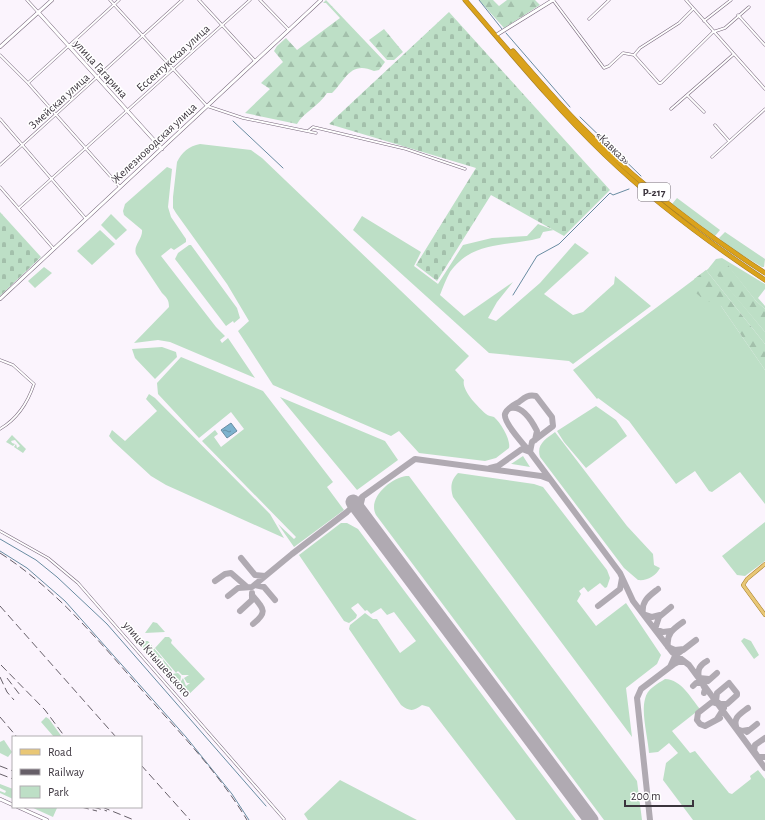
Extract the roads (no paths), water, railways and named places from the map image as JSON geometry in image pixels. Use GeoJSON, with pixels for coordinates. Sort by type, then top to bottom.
{"type":"FeatureCollection","features":[{"type":"Feature","properties":{"kind":"highway","name":"«Кавказ»"},"geometry":{"type":"LineString","coordinates":[[464,0],[591,141],[657,201],[700,235],[765,280]]}},
{"type":"Feature","properties":{"kind":"highway","name":"«Кавказ»"},"geometry":{"type":"LineString","coordinates":[[468,0],[591,136],[668,204],[700,229],[765,273]]}},
{"type":"Feature","properties":{"kind":"highway"},"geometry":{"type":"LineString","coordinates":[[700,229],[717,245],[700,235]]}},
{"type":"Feature","properties":{"kind":"highway"},"geometry":{"type":"LineString","coordinates":[[748,262],[726,251],[759,276]]}},
{"type":"Feature","properties":{"kind":"main road"},"geometry":{"type":"LineString","coordinates":[[0,47],[52,0]]}},
{"type":"Feature","properties":{"kind":"main road","name":"Железноводская улица"},"geometry":{"type":"LineString","coordinates":[[0,299],[321,0]]}},
{"type":"Feature","properties":{"kind":"main road"},"geometry":{"type":"LineString","coordinates":[[498,34],[553,0]]}},
{"type":"Feature","properties":{"kind":"main road","name":"улица Гагарина"},"geometry":{"type":"LineString","coordinates":[[38,12],[162,149]]}},
{"type":"Feature","properties":{"kind":"main road"},"geometry":{"type":"LineString","coordinates":[[765,564],[747,578],[743,585],[765,616]]}},
{"type":"Feature","properties":{"kind":"main road"},"geometry":{"type":"LineString","coordinates":[[0,799],[12,805]]}},
{"type":"Feature","properties":{"kind":"main road"},"geometry":{"type":"LineString","coordinates":[[20,808],[47,820]]}},
{"type":"Feature","properties":{"kind":"street","name":"улица Гагарина"},"geometry":{"type":"LineString","coordinates":[[27,0],[38,12]]}},
{"type":"Feature","properties":{"kind":"street"},"geometry":{"type":"LineString","coordinates":[[110,0],[173,70],[208,106],[243,118],[316,133]]}},
{"type":"Feature","properties":{"kind":"street"},"geometry":{"type":"LineString","coordinates":[[28,83],[120,0]]}},
{"type":"Feature","properties":{"kind":"street","name":"Змейская улица"},"geometry":{"type":"LineString","coordinates":[[0,165],[98,78],[182,0]]}},
{"type":"Feature","properties":{"kind":"street"},"geometry":{"type":"LineString","coordinates":[[199,0],[256,61]]}},
{"type":"Feature","properties":{"kind":"street","name":"Ессентукская улица"},"geometry":{"type":"LineString","coordinates":[[20,208],[51,178],[128,112],[250,0]]}},
{"type":"Feature","properties":{"kind":"street"},"geometry":{"type":"LineString","coordinates":[[260,0],[289,30]]}},
{"type":"Feature","properties":{"kind":"street"},"geometry":{"type":"LineString","coordinates":[[553,0],[604,68],[609,66],[623,53],[634,55],[659,83],[661,83],[672,73],[713,32],[725,28],[738,15],[749,7]]}},
{"type":"Feature","properties":{"kind":"street"},"geometry":{"type":"LineString","coordinates":[[589,19],[609,0]]}},
{"type":"Feature","properties":{"kind":"street"},"geometry":{"type":"LineString","coordinates":[[686,0],[765,89]]}},
{"type":"Feature","properties":{"kind":"street"},"geometry":{"type":"LineString","coordinates":[[704,21],[731,0]]}},
{"type":"Feature","properties":{"kind":"street"},"geometry":{"type":"LineString","coordinates":[[634,55],[640,48],[679,23],[693,9]]}},
{"type":"Feature","properties":{"kind":"street"},"geometry":{"type":"LineString","coordinates":[[738,15],[765,45]]}},
{"type":"Feature","properties":{"kind":"street"},"geometry":{"type":"LineString","coordinates":[[671,109],[734,54]]}},
{"type":"Feature","properties":{"kind":"street"},"geometry":{"type":"LineString","coordinates":[[0,55],[28,83],[120,187]]}},
{"type":"Feature","properties":{"kind":"street"},"geometry":{"type":"LineString","coordinates":[[687,95],[704,112]]}},
{"type":"Feature","properties":{"kind":"street"},"geometry":{"type":"LineString","coordinates":[[712,157],[765,109]]}},
{"type":"Feature","properties":{"kind":"street"},"geometry":{"type":"LineString","coordinates":[[0,119],[86,219]]}},
{"type":"Feature","properties":{"kind":"street"},"geometry":{"type":"LineString","coordinates":[[715,125],[729,141]]}},
{"type":"Feature","properties":{"kind":"street"},"geometry":{"type":"LineString","coordinates":[[308,131],[313,127],[406,149],[465,169]]}},
{"type":"Feature","properties":{"kind":"street"},"geometry":{"type":"LineString","coordinates":[[0,187],[20,208],[54,249]]}},
{"type":"Feature","properties":{"kind":"street"},"geometry":{"type":"LineString","coordinates":[[0,361],[13,365],[34,384],[29,400],[7,424],[0,429]]}},
{"type":"Feature","properties":{"kind":"street","name":"улица Кнышевского"},"geometry":{"type":"LineString","coordinates":[[0,531],[48,558],[78,583],[284,819]]}},
{"type":"Feature","properties":{"kind":"water"},"geometry":{"type":"Polygon","coordinates":[[[231,423],[237,431],[227,438],[221,430],[231,423]]]}},
{"type":"Feature","properties":{"kind":"waterway"},"geometry":{"type":"LineString","coordinates":[[479,0],[502,29]]}},
{"type":"Feature","properties":{"kind":"waterway"},"geometry":{"type":"LineString","coordinates":[[506,33],[570,107]]}},
{"type":"Feature","properties":{"kind":"waterway"},"geometry":{"type":"LineString","coordinates":[[580,117],[641,176]]}},
{"type":"Feature","properties":{"kind":"waterway"},"geometry":{"type":"LineString","coordinates":[[233,121],[283,168]]}},
{"type":"Feature","properties":{"kind":"waterway"},"geometry":{"type":"LineString","coordinates":[[513,295],[537,256],[559,244],[610,193],[613,195],[629,189]]}},
{"type":"Feature","properties":{"kind":"waterway"},"geometry":{"type":"LineString","coordinates":[[0,539],[36,560],[57,577],[107,624],[266,806]]}},
{"type":"Feature","properties":{"kind":"waterway"},"geometry":{"type":"LineString","coordinates":[[0,551],[27,568],[65,601],[186,737],[232,794],[249,820]]}},
{"type":"Feature","properties":{"kind":"railway"},"geometry":{"type":"LineString","coordinates":[[0,553],[42,584],[97,639],[200,756],[225,787],[247,820]]}},
{"type":"Feature","properties":{"kind":"railway"},"geometry":{"type":"LineString","coordinates":[[0,606],[115,736]]}},
{"type":"Feature","properties":{"kind":"railway"},"geometry":{"type":"LineString","coordinates":[[1,665],[45,710],[64,736]]}},
{"type":"Feature","properties":{"kind":"railway"},"geometry":{"type":"LineString","coordinates":[[0,677],[7,692],[14,700]]}},
{"type":"Feature","properties":{"kind":"railway"},"geometry":{"type":"LineString","coordinates":[[7,678],[20,695]]}},
{"type":"Feature","properties":{"kind":"railway"},"geometry":{"type":"LineString","coordinates":[[0,717],[16,736]]}},
{"type":"Feature","properties":{"kind":"railway"},"geometry":{"type":"LineString","coordinates":[[0,766],[12,771]]}},
{"type":"Feature","properties":{"kind":"railway"},"geometry":{"type":"LineString","coordinates":[[142,766],[190,820]]}},
{"type":"Feature","properties":{"kind":"railway"},"geometry":{"type":"LineString","coordinates":[[0,774],[12,779]]}},
{"type":"Feature","properties":{"kind":"railway"},"geometry":{"type":"LineString","coordinates":[[85,808],[97,811]]}},
{"type":"Feature","properties":{"kind":"railway"},"geometry":{"type":"LineString","coordinates":[[96,808],[107,811]]}},
{"type":"Feature","properties":{"kind":"railway"},"geometry":{"type":"LineString","coordinates":[[104,808],[134,820]]}}]}
